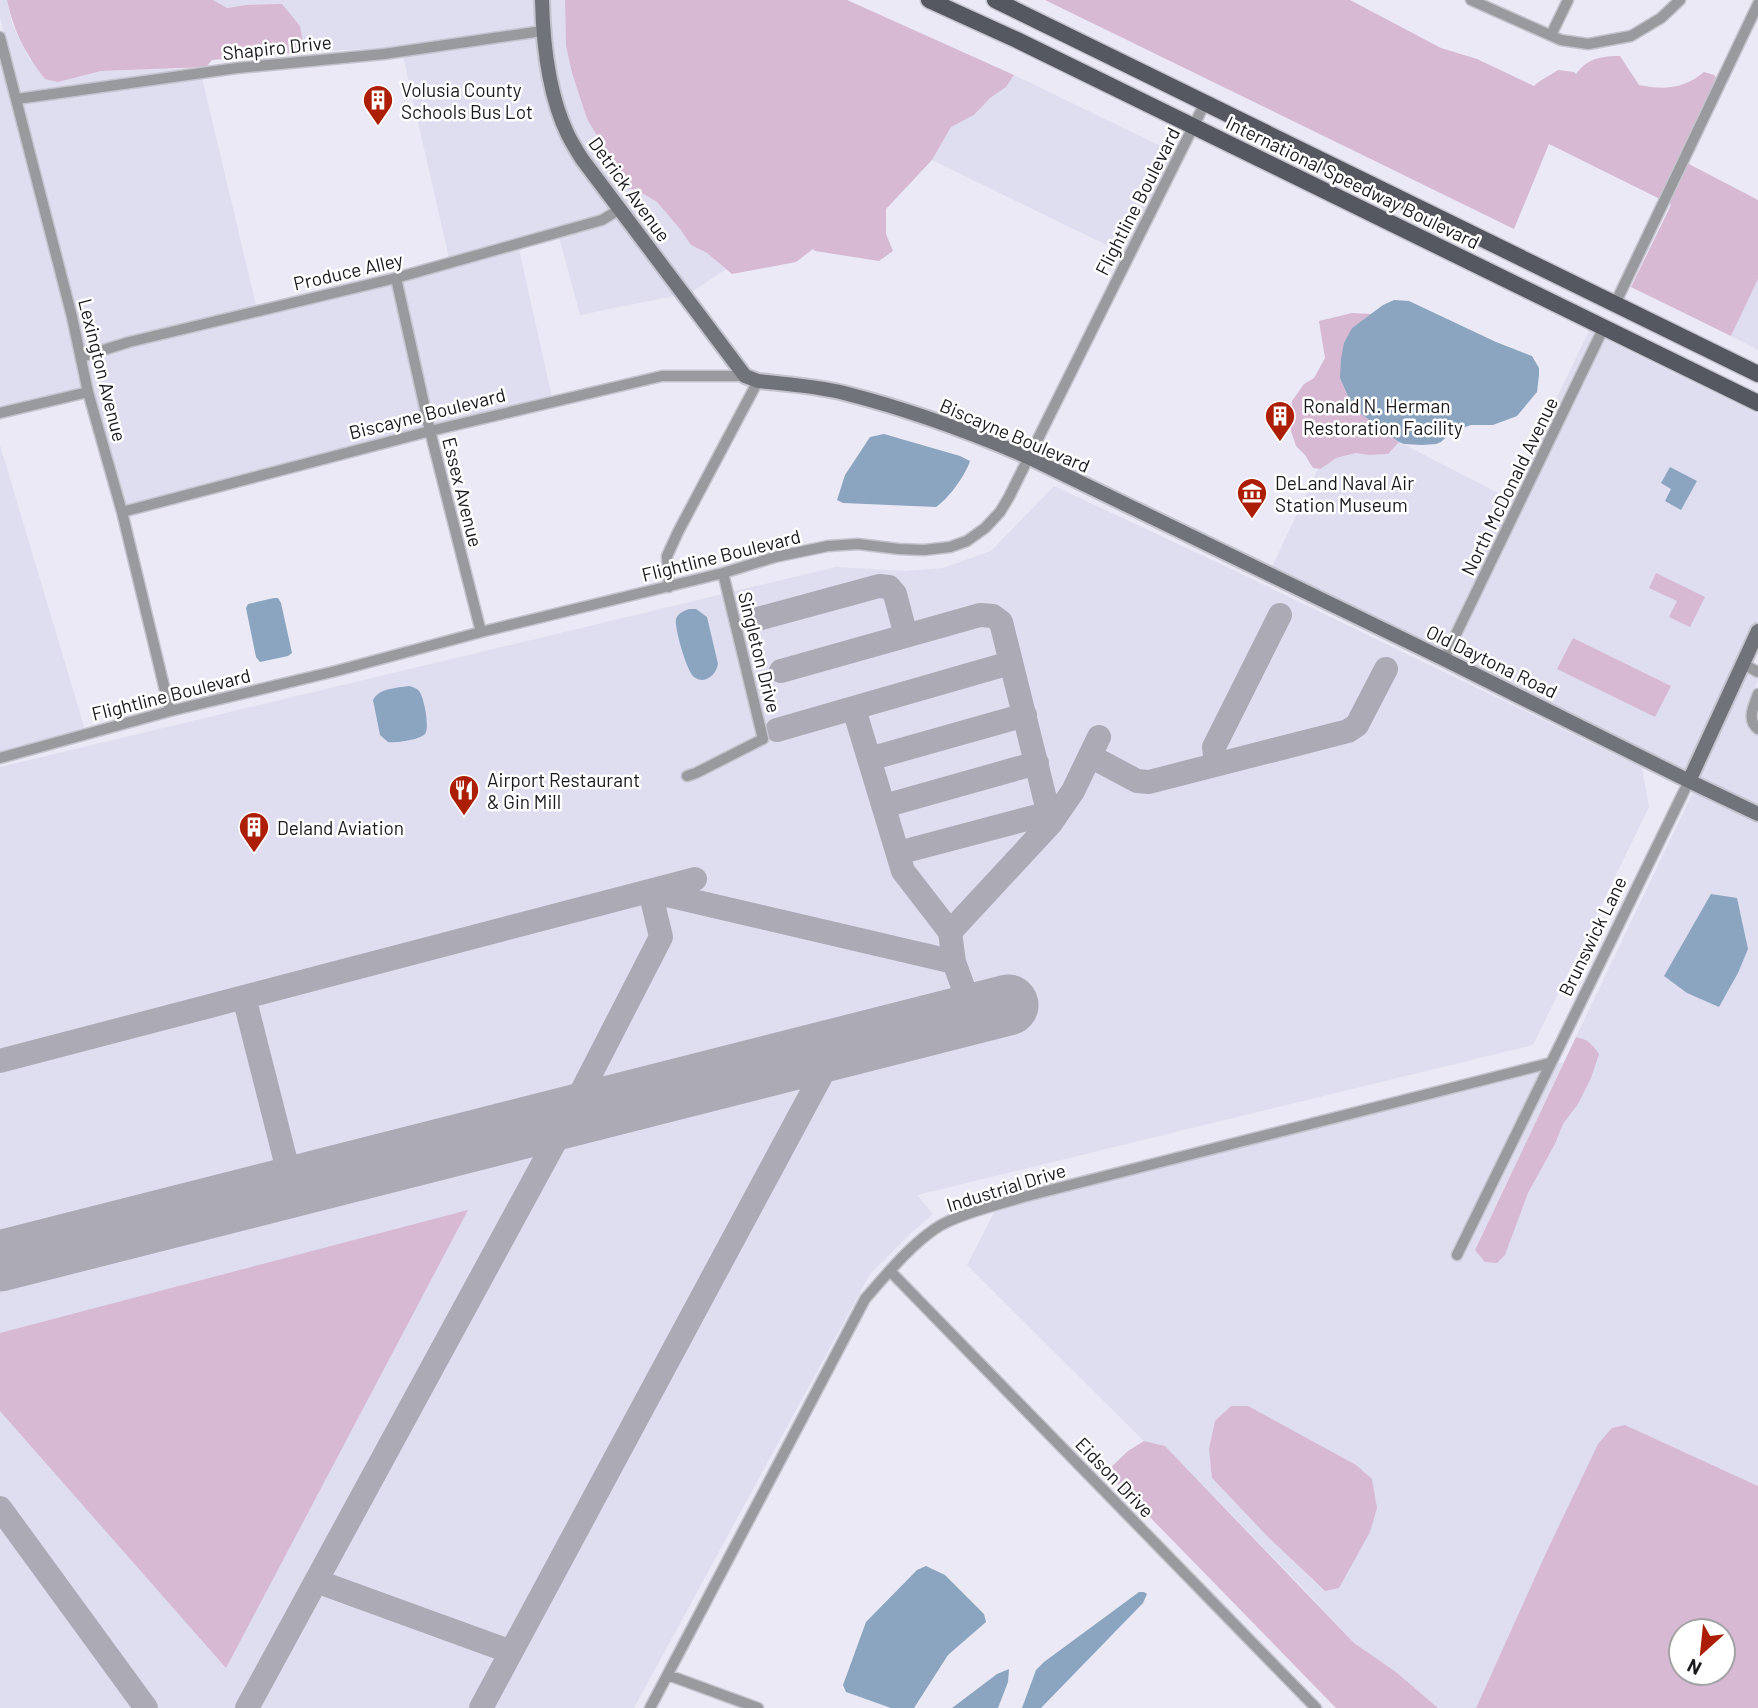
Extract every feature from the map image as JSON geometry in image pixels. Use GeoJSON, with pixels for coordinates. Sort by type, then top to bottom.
{"type":"FeatureCollection","features":[{"type":"Feature","properties":{"kind":"main road","name":"International Speedway Boulevard"},"geometry":{"type":"LineString","coordinates":[[929,0],[1017,40],[1758,403]]}},
{"type":"Feature","properties":{"kind":"main road","name":"International Speedway Boulevard"},"geometry":{"type":"LineString","coordinates":[[995,0],[1758,374]]}},
{"type":"Feature","properties":{"kind":"main road"},"geometry":{"type":"LineString","coordinates":[[1569,310],[1593,312],[1605,310],[1615,304]]}},
{"type":"Feature","properties":{"kind":"main road"},"geometry":{"type":"LineString","coordinates":[[1604,327],[1623,319],[1650,321]]}},
{"type":"Feature","properties":{"kind":"street","name":"Detrick Avenue"},"geometry":{"type":"LineString","coordinates":[[542,0],[542,31],[552,85],[568,135],[582,159],[751,378]]}},
{"type":"Feature","properties":{"kind":"street"},"geometry":{"type":"LineString","coordinates":[[1471,0],[1561,40],[1588,44],[1631,36],[1661,19],[1680,0]]}},
{"type":"Feature","properties":{"kind":"street"},"geometry":{"type":"LineString","coordinates":[[1551,35],[1568,0]]}},
{"type":"Feature","properties":{"kind":"street"},"geometry":{"type":"LineString","coordinates":[[1615,304],[1758,4]]}},
{"type":"Feature","properties":{"kind":"street","name":"Shapiro Drive"},"geometry":{"type":"LineString","coordinates":[[16,99],[224,70],[384,54],[542,31]]}},
{"type":"Feature","properties":{"kind":"street","name":"Lexington Avenue"},"geometry":{"type":"LineString","coordinates":[[0,37],[88,392],[122,512],[170,711]]}},
{"type":"Feature","properties":{"kind":"street","name":"Flightline Boulevard"},"geometry":{"type":"LineString","coordinates":[[0,758],[170,711],[669,587],[775,557],[828,546],[858,544],[924,550],[950,547],[967,541],[985,528],[1000,512],[1205,103]]}},
{"type":"Feature","properties":{"kind":"street","name":"Produce Alley"},"geometry":{"type":"LineString","coordinates":[[81,357],[129,342],[396,278],[602,220],[620,209]]}},
{"type":"Feature","properties":{"kind":"street","name":"Essex Avenue"},"geometry":{"type":"LineString","coordinates":[[396,278],[430,431],[481,632]]}},
{"type":"Feature","properties":{"kind":"street","name":"North McDonald Avenue"},"geometry":{"type":"LineString","coordinates":[[1444,659],[1604,327]]}},
{"type":"Feature","properties":{"kind":"street","name":"Biscayne Boulevard"},"geometry":{"type":"LineString","coordinates":[[122,512],[430,431],[662,376],[751,378],[854,396],[977,435],[1208,544]]}},
{"type":"Feature","properties":{"kind":"street"},"geometry":{"type":"LineString","coordinates":[[669,587],[667,556],[751,378]]}},
{"type":"Feature","properties":{"kind":"street"},"geometry":{"type":"LineString","coordinates":[[0,413],[88,392]]}},
{"type":"Feature","properties":{"kind":"street","name":"Old Daytona Road"},"geometry":{"type":"LineString","coordinates":[[1208,544],[1758,814]]}},
{"type":"Feature","properties":{"kind":"street","name":"Singleton Drive"},"geometry":{"type":"LineString","coordinates":[[687,776],[763,739],[723,573]]}},
{"type":"Feature","properties":{"kind":"street","name":"Brunswick Lane"},"geometry":{"type":"LineString","coordinates":[[1457,1255],[1689,781],[1758,631]]}},
{"type":"Feature","properties":{"kind":"street"},"geometry":{"type":"LineString","coordinates":[[1743,663],[1758,672]]}},
{"type":"Feature","properties":{"kind":"street"},"geometry":{"type":"LineString","coordinates":[[1758,694],[1751,718],[1758,729]]}},
{"type":"Feature","properties":{"kind":"street","name":"Industrial Drive"},"geometry":{"type":"LineString","coordinates":[[650,1708],[865,1299],[925,1235],[961,1216],[1023,1197],[1550,1063]]}},
{"type":"Feature","properties":{"kind":"street","name":"Eidson Drive"},"geometry":{"type":"LineString","coordinates":[[890,1271],[1316,1708]]}},
{"type":"Feature","properties":{"kind":"street"},"geometry":{"type":"LineString","coordinates":[[668,1675],[758,1708]]}},
{"type":"Feature","properties":{"kind":"shaded area"},"geometry":{"type":"Polygon","coordinates":[[[0,0],[7,0],[12,24],[29,59],[58,82],[101,71],[200,68],[20,93],[0,18],[0,0]]]}},
{"type":"Feature","properties":{"kind":"shaded area"},"geometry":{"type":"Polygon","coordinates":[[[7,0],[213,0],[227,8],[282,4],[300,26],[305,54],[282,53],[212,60],[206,67],[101,71],[58,82],[45,79],[32,60],[21,42],[7,0]]]}},
{"type":"Feature","properties":{"kind":"shaded area"},"geometry":{"type":"Polygon","coordinates":[[[213,0],[537,0],[537,27],[389,48],[304,52],[300,26],[246,5],[226,8],[213,0]]]}},
{"type":"Feature","properties":{"kind":"shaded area"},"geometry":{"type":"Polygon","coordinates":[[[546,0],[565,0],[566,46],[572,73],[587,119],[602,144],[604,167],[615,183],[657,202],[691,245],[707,253],[726,269],[690,293],[572,132],[556,84],[546,0]]]}},
{"type":"Feature","properties":{"kind":"shaded area"},"geometry":{"type":"Polygon","coordinates":[[[565,0],[847,0],[1014,75],[1006,87],[990,98],[974,115],[951,127],[932,160],[886,209],[886,234],[893,251],[879,261],[813,249],[796,262],[732,274],[707,253],[691,245],[657,202],[615,183],[604,167],[602,144],[587,119],[572,73],[566,46],[565,0]]]}},
{"type":"Feature","properties":{"kind":"shaded area"},"geometry":{"type":"Polygon","coordinates":[[[1045,0],[1350,0],[1441,48],[1477,59],[1534,86],[1558,70],[1576,74],[1590,61],[1614,56],[1620,56],[1639,85],[1673,87],[1689,82],[1704,72],[1717,79],[1660,199],[1549,144],[1514,229],[1045,0]]]}},
{"type":"Feature","properties":{"kind":"shaded area"},"geometry":{"type":"Polygon","coordinates":[[[538,37],[547,87],[612,208],[600,215],[449,258],[403,56],[538,37]]]}},
{"type":"Feature","properties":{"kind":"shaded area"},"geometry":{"type":"Polygon","coordinates":[[[0,57],[68,319],[82,388],[0,408],[0,57]]]}},
{"type":"Feature","properties":{"kind":"shaded area"},"geometry":{"type":"Polygon","coordinates":[[[1014,75],[1175,153],[1125,254],[932,160],[951,127],[974,115],[990,98],[1006,87],[1014,75]]]}},
{"type":"Feature","properties":{"kind":"shaded area"},"geometry":{"type":"Polygon","coordinates":[[[202,78],[256,305],[128,336],[85,350],[23,103],[202,78]]]}},
{"type":"Feature","properties":{"kind":"shaded area"},"geometry":{"type":"Polygon","coordinates":[[[1687,163],[1758,200],[1758,279],[1731,336],[1631,287],[1671,205],[1668,203],[1687,163]]]}},
{"type":"Feature","properties":{"kind":"shaded area"},"geometry":{"type":"Polygon","coordinates":[[[618,216],[679,295],[580,315],[559,237],[603,225],[618,216]]]}},
{"type":"Feature","properties":{"kind":"shaded area"},"geometry":{"type":"Polygon","coordinates":[[[519,249],[552,397],[433,425],[401,282],[519,249]]]}},
{"type":"Feature","properties":{"kind":"shaded area"},"geometry":{"type":"Polygon","coordinates":[[[1758,279],[1758,350],[1731,336],[1758,279]]]}},
{"type":"Feature","properties":{"kind":"shaded area"},"geometry":{"type":"Polygon","coordinates":[[[392,285],[424,427],[126,506],[87,360],[130,346],[392,285]]]}},
{"type":"Feature","properties":{"kind":"shaded area"},"geometry":{"type":"Polygon","coordinates":[[[1352,313],[1371,314],[1352,328],[1340,378],[1353,408],[1399,442],[1388,454],[1356,453],[1336,458],[1320,469],[1313,468],[1296,446],[1291,431],[1292,401],[1304,384],[1314,378],[1325,358],[1319,321],[1352,313]]]}},
{"type":"Feature","properties":{"kind":"shaded area"},"geometry":{"type":"Polygon","coordinates":[[[1589,331],[1596,335],[1443,652],[1271,569],[1318,469],[1336,458],[1356,453],[1387,454],[1399,442],[1508,498],[1589,331]]]}},
{"type":"Feature","properties":{"kind":"shaded area"},"geometry":{"type":"Polygon","coordinates":[[[1604,339],[1758,414],[1758,620],[1687,774],[1451,656],[1604,339]]]}},
{"type":"Feature","properties":{"kind":"shaded area"},"geometry":{"type":"Polygon","coordinates":[[[0,445],[85,730],[0,753],[0,445]]]}},
{"type":"Feature","properties":{"kind":"shaded area"},"geometry":{"type":"Polygon","coordinates":[[[1054,486],[1642,768],[1649,807],[1533,1045],[917,1195],[933,1214],[870,1274],[634,1708],[0,1708],[0,767],[836,567],[905,571],[943,568],[991,551],[1054,486]]]}},
{"type":"Feature","properties":{"kind":"shaded area"},"geometry":{"type":"Polygon","coordinates":[[[1656,573],[1705,597],[1690,627],[1669,617],[1677,601],[1649,588],[1656,573]]]}},
{"type":"Feature","properties":{"kind":"shaded area"},"geometry":{"type":"Polygon","coordinates":[[[1573,638],[1671,686],[1655,717],[1557,669],[1573,638]]]}},
{"type":"Feature","properties":{"kind":"shaded area"},"geometry":{"type":"Polygon","coordinates":[[[1745,671],[1758,680],[1746,717],[1749,729],[1758,735],[1758,808],[1695,779],[1745,671]]]}},
{"type":"Feature","properties":{"kind":"shaded area"},"geometry":{"type":"Polygon","coordinates":[[[1694,790],[1758,820],[1758,1486],[1625,1425],[1546,1553],[1476,1708],[1438,1708],[1396,1672],[1354,1643],[1165,1446],[1144,1441],[967,1265],[995,1211],[1542,1070],[1496,1165],[1556,1067],[1555,1064],[1564,1062],[1475,1249],[1505,1255],[1528,1193],[1563,1124],[1578,1104],[1593,1045],[1576,1037],[1694,790]],[[1692,928],[1664,976],[1719,1007],[1748,949],[1692,928]],[[1212,1478],[1324,1591],[1339,1587],[1348,1571],[1212,1478]]]}},
{"type":"Feature","properties":{"kind":"shaded area"},"geometry":{"type":"Polygon","coordinates":[[[1576,1037],[1589,1042],[1599,1054],[1591,1078],[1578,1104],[1563,1124],[1528,1193],[1505,1255],[1497,1263],[1485,1262],[1475,1250],[1576,1037]]]}},
{"type":"Feature","properties":{"kind":"shaded area"},"geometry":{"type":"Polygon","coordinates":[[[468,1210],[226,1668],[0,1411],[0,1333],[468,1210]]]}},
{"type":"Feature","properties":{"kind":"shaded area"},"geometry":{"type":"Polygon","coordinates":[[[1231,1406],[1248,1406],[1356,1465],[1372,1479],[1377,1508],[1370,1532],[1339,1588],[1325,1591],[1268,1537],[1212,1478],[1209,1449],[1215,1421],[1231,1406]]]}},
{"type":"Feature","properties":{"kind":"shaded area"},"geometry":{"type":"Polygon","coordinates":[[[1625,1425],[1758,1486],[1758,1708],[1476,1708],[1598,1444],[1612,1428],[1625,1425]]]}},
{"type":"Feature","properties":{"kind":"shaded area"},"geometry":{"type":"Polygon","coordinates":[[[1144,1441],[1165,1446],[1354,1643],[1396,1672],[1438,1708],[1336,1708],[1106,1472],[1128,1451],[1144,1441]]]}},
{"type":"Feature","properties":{"kind":"water"},"geometry":{"type":"Polygon","coordinates":[[[1394,300],[1409,301],[1532,356],[1539,368],[1537,392],[1517,416],[1493,425],[1471,425],[1451,432],[1436,444],[1399,442],[1353,408],[1340,378],[1344,343],[1352,328],[1394,300]]]}},
{"type":"Feature","properties":{"kind":"water"},"geometry":{"type":"Polygon","coordinates":[[[884,434],[970,461],[956,486],[936,507],[843,503],[837,500],[845,475],[870,437],[884,434]]]}},
{"type":"Feature","properties":{"kind":"water"},"geometry":{"type":"Polygon","coordinates":[[[1670,467],[1697,481],[1681,510],[1665,501],[1671,489],[1661,483],[1670,467]]]}},
{"type":"Feature","properties":{"kind":"water"},"geometry":{"type":"Polygon","coordinates":[[[278,598],[281,603],[292,653],[260,662],[256,657],[246,608],[248,604],[278,598]]]}},
{"type":"Feature","properties":{"kind":"water"},"geometry":{"type":"Polygon","coordinates":[[[696,609],[707,617],[718,664],[712,675],[702,680],[691,673],[676,624],[680,614],[696,609]]]}},
{"type":"Feature","properties":{"kind":"water"},"geometry":{"type":"Polygon","coordinates":[[[409,686],[421,694],[426,712],[425,734],[418,738],[388,742],[380,735],[373,700],[384,691],[409,686]]]}},
{"type":"Feature","properties":{"kind":"water"},"geometry":{"type":"Polygon","coordinates":[[[1711,894],[1737,898],[1748,949],[1719,1007],[1687,993],[1664,976],[1711,894]]]}},
{"type":"Feature","properties":{"kind":"water"},"geometry":{"type":"Polygon","coordinates":[[[926,1566],[945,1575],[984,1614],[986,1622],[948,1655],[914,1708],[891,1708],[846,1692],[843,1685],[866,1622],[917,1570],[926,1566]]]}},
{"type":"Feature","properties":{"kind":"water"},"geometry":{"type":"Polygon","coordinates":[[[1139,1592],[1147,1594],[1143,1603],[1041,1708],[1022,1708],[1036,1670],[1044,1662],[1139,1592]]]}},
{"type":"Feature","properties":{"kind":"water"},"geometry":{"type":"Polygon","coordinates":[[[1009,1669],[1008,1682],[998,1708],[952,1708],[997,1674],[1009,1669]]]}},
{"type":"Feature","properties":{"kind":"taxiway"},"geometry":{"type":"LineString","coordinates":[[754,620],[879,586],[889,587],[895,594],[906,636]]}},
{"type":"Feature","properties":{"kind":"taxiway"},"geometry":{"type":"LineString","coordinates":[[781,671],[980,615],[993,616],[1001,622],[1051,823]]}},
{"type":"Feature","properties":{"kind":"taxiway"},"geometry":{"type":"LineString","coordinates":[[1216,764],[1214,747],[1280,615]]}},
{"type":"Feature","properties":{"kind":"taxiway"},"geometry":{"type":"LineString","coordinates":[[777,730],[1010,663]]}},
{"type":"Feature","properties":{"kind":"taxiway"},"geometry":{"type":"LineString","coordinates":[[1090,756],[1137,781],[1149,782],[1348,731],[1357,725],[1386,669]]}},
{"type":"Feature","properties":{"kind":"taxiway"},"geometry":{"type":"LineString","coordinates":[[854,709],[903,871],[950,932]]}},
{"type":"Feature","properties":{"kind":"taxiway"},"geometry":{"type":"LineString","coordinates":[[869,759],[1025,715]]}},
{"type":"Feature","properties":{"kind":"taxiway"},"geometry":{"type":"LineString","coordinates":[[954,962],[950,932],[1051,823],[1073,791],[1099,737]]}},
{"type":"Feature","properties":{"kind":"taxiway"},"geometry":{"type":"LineString","coordinates":[[884,806],[1037,763]]}},
{"type":"Feature","properties":{"kind":"taxiway"},"geometry":{"type":"LineString","coordinates":[[898,853],[1049,813]]}},
{"type":"Feature","properties":{"kind":"taxiway"},"geometry":{"type":"LineString","coordinates":[[0,1061],[695,879]]}},
{"type":"Feature","properties":{"kind":"taxiway"},"geometry":{"type":"LineString","coordinates":[[247,1708],[569,1116],[661,937],[650,891],[954,962],[973,1014]]}},
{"type":"Feature","properties":{"kind":"taxiway"},"geometry":{"type":"LineString","coordinates":[[244,997],[292,1186]]}},
{"type":"Feature","properties":{"kind":"taxiway"},"geometry":{"type":"LineString","coordinates":[[481,1708],[836,1048]]}},
{"type":"Feature","properties":{"kind":"taxiway"},"geometry":{"type":"LineString","coordinates":[[0,1508],[146,1708]]}},
{"type":"Feature","properties":{"kind":"taxiway"},"geometry":{"type":"LineString","coordinates":[[316,1581],[511,1652]]}},
{"type":"Feature","properties":{"kind":"runway"},"geometry":{"type":"LineString","coordinates":[[0,1261],[1008,1005]]}},
{"type":"Feature","properties":{"kind":"place","name":"Volusia County Schools Bus Lot"},"geometry":{"type":"Point","coordinates":[378,127]}},
{"type":"Feature","properties":{"kind":"place","name":"Ronald N. Herman Restoration Facility"},"geometry":{"type":"Point","coordinates":[1280,443]}},
{"type":"Feature","properties":{"kind":"place","name":"DeLand Naval Air Station Museum"},"geometry":{"type":"Point","coordinates":[1252,520]}},
{"type":"Feature","properties":{"kind":"place","name":"Airport Restaurant & Gin Mill"},"geometry":{"type":"Point","coordinates":[464,817]}},
{"type":"Feature","properties":{"kind":"place","name":"Deland Aviation"},"geometry":{"type":"Point","coordinates":[254,854]}}]}
